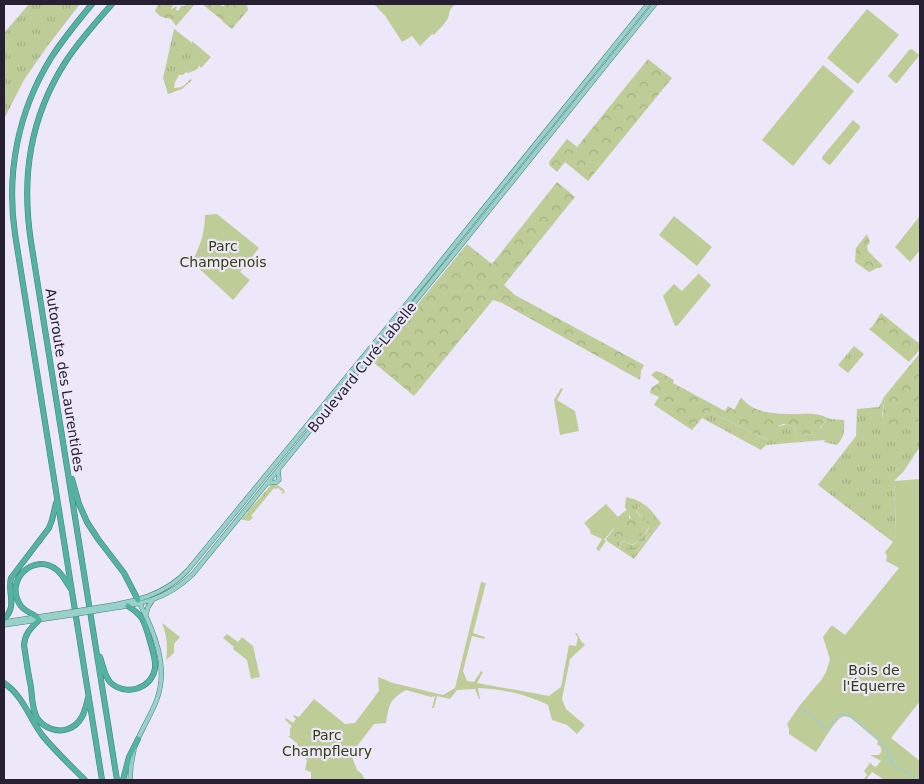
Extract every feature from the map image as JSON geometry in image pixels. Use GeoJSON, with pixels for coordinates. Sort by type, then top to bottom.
{"type":"FeatureCollection","features":[{"type":"Feature","properties":{"kind":"highway","name":"Autoroute des Laurentides"},"geometry":{"type":"LineString","coordinates":[[92,4],[50,59],[26,108],[14,155],[12,204],[14,228],[102,780]]}},
{"type":"Feature","properties":{"kind":"highway","name":"Autoroute des Laurentides"},"geometry":{"type":"LineString","coordinates":[[112,4],[71,55],[51,89],[42,109],[31,149],[27,199],[28,223],[116,780]]}},
{"type":"Feature","properties":{"kind":"highway"},"geometry":{"type":"LineString","coordinates":[[66,459],[85,518],[98,539],[124,573],[139,602]]}},
{"type":"Feature","properties":{"kind":"highway"},"geometry":{"type":"LineString","coordinates":[[4,622],[11,608],[9,588],[11,578],[49,528],[57,498]]}},
{"type":"Feature","properties":{"kind":"highway"},"geometry":{"type":"LineString","coordinates":[[72,590],[60,573],[51,566],[39,564],[26,569],[20,575],[17,582],[16,595],[20,604],[38,618],[28,631],[24,643],[34,710],[38,719],[45,726],[60,730],[70,728],[83,717],[89,695]]}},
{"type":"Feature","properties":{"kind":"highway"},"geometry":{"type":"LineString","coordinates":[[94,633],[105,674],[110,681],[117,687],[126,690],[134,690],[145,685],[153,674],[155,659],[143,619],[137,611],[128,606]]}},
{"type":"Feature","properties":{"kind":"highway"},"geometry":{"type":"LineString","coordinates":[[4,682],[20,698],[45,738],[85,780]]}},
{"type":"Feature","properties":{"kind":"highway"},"geometry":{"type":"LineString","coordinates":[[123,780],[129,757],[138,739]]}},
{"type":"Feature","properties":{"kind":"main road","name":"Boulevard Curé-Labelle"},"geometry":{"type":"LineString","coordinates":[[95,609],[128,606],[139,602],[179,580],[190,568],[648,4]]}},
{"type":"Feature","properties":{"kind":"main road","name":"Boulevard Curé-Labelle"},"geometry":{"type":"LineString","coordinates":[[4,622],[153,600],[174,589],[192,576],[655,4]]}},
{"type":"Feature","properties":{"kind":"main road"},"geometry":{"type":"LineString","coordinates":[[267,483],[278,481],[278,470]]}},
{"type":"Feature","properties":{"kind":"main road"},"geometry":{"type":"LineString","coordinates":[[146,615],[148,607],[153,600]]}},
{"type":"Feature","properties":{"kind":"main road"},"geometry":{"type":"LineString","coordinates":[[130,780],[138,739],[157,698],[161,680],[161,665],[153,632],[139,602]]}},
{"type":"Feature","properties":{"kind":"green space"},"geometry":{"type":"Polygon","coordinates":[[[29,4],[80,4],[24,80],[4,119],[4,33],[29,4]]]}},
{"type":"Feature","properties":{"kind":"green space"},"geometry":{"type":"Polygon","coordinates":[[[158,4],[174,4],[171,9],[176,6],[178,11],[181,6],[195,4],[176,26],[171,19],[162,17],[155,11],[158,4]]]}},
{"type":"Feature","properties":{"kind":"green space"},"geometry":{"type":"Polygon","coordinates":[[[202,4],[219,4],[224,6],[225,4],[244,4],[247,5],[248,10],[232,29],[202,4]]]}},
{"type":"Feature","properties":{"kind":"green space"},"geometry":{"type":"Polygon","coordinates":[[[374,4],[456,4],[450,10],[448,18],[443,25],[420,46],[412,36],[402,42],[386,17],[374,4]]]}},
{"type":"Feature","properties":{"kind":"green space"},"geometry":{"type":"Polygon","coordinates":[[[867,9],[899,35],[858,84],[827,58],[867,9]]]}},
{"type":"Feature","properties":{"kind":"green space"},"geometry":{"type":"Polygon","coordinates":[[[164,21],[191,42],[199,66],[196,70],[179,75],[174,88],[181,87],[192,80],[182,89],[168,94],[163,78],[174,29],[164,21]]]}},
{"type":"Feature","properties":{"kind":"green space"},"geometry":{"type":"Polygon","coordinates":[[[192,41],[211,57],[201,68],[190,49],[192,41]]]}},
{"type":"Feature","properties":{"kind":"green space"},"geometry":{"type":"Polygon","coordinates":[[[912,49],[919,55],[918,57],[895,83],[888,76],[909,50],[912,49]]]}},
{"type":"Feature","properties":{"kind":"green space"},"geometry":{"type":"Polygon","coordinates":[[[648,59],[672,78],[588,181],[565,162],[557,172],[550,166],[549,162],[567,139],[577,147],[648,59]]]}},
{"type":"Feature","properties":{"kind":"green space"},"geometry":{"type":"Polygon","coordinates":[[[823,65],[854,91],[793,166],[762,140],[823,65]]]}},
{"type":"Feature","properties":{"kind":"green space"},"geometry":{"type":"Polygon","coordinates":[[[853,120],[860,128],[829,165],[822,157],[853,120]]]}},
{"type":"Feature","properties":{"kind":"green space"},"geometry":{"type":"Polygon","coordinates":[[[557,182],[575,197],[504,285],[515,295],[644,365],[640,380],[502,303],[493,300],[414,396],[373,362],[372,360],[467,244],[492,264],[557,182]]]}},
{"type":"Feature","properties":{"kind":"green space","name":"Parc Champenois"},"geometry":{"type":"Polygon","coordinates":[[[217,214],[259,248],[240,272],[250,280],[233,300],[192,262],[202,239],[205,215],[217,214]]]}},
{"type":"Feature","properties":{"kind":"green space"},"geometry":{"type":"Polygon","coordinates":[[[674,216],[712,247],[697,266],[659,235],[674,216]]]}},
{"type":"Feature","properties":{"kind":"green space"},"geometry":{"type":"Polygon","coordinates":[[[920,216],[920,250],[910,262],[895,247],[920,216]]]}},
{"type":"Feature","properties":{"kind":"green space"},"geometry":{"type":"Polygon","coordinates":[[[867,234],[870,242],[867,246],[868,251],[883,266],[869,272],[855,262],[856,248],[867,234]]]}},
{"type":"Feature","properties":{"kind":"green space"},"geometry":{"type":"Polygon","coordinates":[[[699,273],[711,285],[678,325],[675,326],[663,296],[674,284],[682,291],[699,273]]]}},
{"type":"Feature","properties":{"kind":"green space"},"geometry":{"type":"Polygon","coordinates":[[[881,313],[920,343],[920,349],[909,362],[869,329],[881,313]]]}},
{"type":"Feature","properties":{"kind":"green space"},"geometry":{"type":"Polygon","coordinates":[[[854,346],[864,354],[848,373],[838,365],[854,346]]]}},
{"type":"Feature","properties":{"kind":"green space"},"geometry":{"type":"Polygon","coordinates":[[[920,353],[920,421],[893,429],[886,429],[882,425],[884,397],[920,353]]]}},
{"type":"Feature","properties":{"kind":"green space"},"geometry":{"type":"Polygon","coordinates":[[[656,371],[674,380],[673,383],[725,411],[728,406],[734,410],[741,398],[759,410],[781,414],[813,414],[828,418],[818,434],[796,435],[794,426],[783,424],[778,426],[778,431],[767,440],[708,411],[692,430],[654,405],[659,397],[650,393],[651,388],[660,382],[651,375],[656,371]]]}},
{"type":"Feature","properties":{"kind":"green space"},"geometry":{"type":"Polygon","coordinates":[[[561,388],[563,389],[557,400],[575,411],[579,431],[560,435],[554,400],[561,388]]]}},
{"type":"Feature","properties":{"kind":"green space"},"geometry":{"type":"Polygon","coordinates":[[[884,397],[882,417],[913,423],[920,421],[920,447],[904,471],[894,481],[896,531],[893,542],[818,485],[856,436],[857,409],[879,407],[884,397]]]}},
{"type":"Feature","properties":{"kind":"green space"},"geometry":{"type":"Polygon","coordinates":[[[708,411],[767,440],[775,429],[784,425],[794,426],[796,435],[818,434],[828,418],[844,420],[844,431],[837,445],[824,442],[825,440],[766,445],[761,450],[702,418],[708,411]]]}},
{"type":"Feature","properties":{"kind":"green space","name":"Bois de l'Équerre"},"geometry":{"type":"Polygon","coordinates":[[[920,479],[920,701],[891,738],[920,761],[920,780],[885,780],[872,772],[866,780],[864,779],[867,775],[864,771],[870,763],[876,767],[881,761],[870,755],[879,755],[881,749],[877,745],[878,741],[851,718],[842,717],[839,719],[816,752],[789,734],[787,724],[826,672],[830,659],[823,637],[831,626],[845,635],[899,568],[886,561],[887,556],[885,552],[893,542],[896,531],[894,481],[920,479]]]}},
{"type":"Feature","properties":{"kind":"green space"},"geometry":{"type":"Polygon","coordinates":[[[274,484],[285,491],[283,494],[281,494],[283,492],[278,488],[274,488],[251,516],[253,518],[249,521],[241,519],[271,485],[274,484]]]}},
{"type":"Feature","properties":{"kind":"green space"},"geometry":{"type":"Polygon","coordinates":[[[626,497],[637,500],[604,540],[606,541],[599,551],[596,549],[602,539],[591,534],[584,523],[606,504],[618,517],[627,510],[625,507],[626,497]]]}},
{"type":"Feature","properties":{"kind":"green space"},"geometry":{"type":"Polygon","coordinates":[[[635,500],[643,504],[650,509],[661,523],[634,559],[613,545],[620,538],[638,539],[640,536],[642,530],[629,513],[635,500]],[[641,505],[636,511],[649,526],[641,539],[634,544],[623,541],[619,547],[630,554],[636,552],[657,525],[647,509],[641,505]]]}},
{"type":"Feature","properties":{"kind":"green space"},"geometry":{"type":"Polygon","coordinates":[[[641,505],[647,509],[657,525],[635,553],[631,555],[621,549],[619,545],[623,541],[632,545],[635,544],[647,532],[648,524],[636,511],[641,505]]]}},
{"type":"Feature","properties":{"kind":"green space"},"geometry":{"type":"Polygon","coordinates":[[[630,507],[629,518],[640,521],[645,527],[638,539],[622,538],[613,545],[606,539],[614,529],[615,515],[618,517],[630,507]]]}},
{"type":"Feature","properties":{"kind":"green space","name":"Parc Champfleury"},"geometry":{"type":"Polygon","coordinates":[[[481,582],[486,583],[473,633],[485,637],[484,639],[472,636],[463,671],[467,681],[474,682],[481,671],[483,672],[477,683],[549,696],[561,687],[569,645],[576,646],[578,638],[575,633],[577,633],[585,645],[570,659],[562,699],[566,709],[585,725],[577,734],[567,725],[552,720],[548,705],[523,695],[505,691],[478,688],[479,699],[475,689],[457,690],[450,699],[437,696],[434,708],[432,708],[435,696],[431,697],[406,690],[393,700],[386,723],[374,724],[351,754],[357,770],[365,780],[311,780],[311,772],[305,770],[307,760],[294,749],[298,744],[288,736],[290,736],[290,728],[292,726],[285,720],[286,718],[293,723],[296,719],[293,716],[299,717],[314,699],[345,724],[355,723],[379,691],[378,677],[393,683],[443,695],[455,688],[481,582]]]}},
{"type":"Feature","properties":{"kind":"green space"},"geometry":{"type":"Polygon","coordinates":[[[162,623],[180,637],[174,644],[174,653],[166,660],[167,641],[162,623]]]}},
{"type":"Feature","properties":{"kind":"green space"},"geometry":{"type":"Polygon","coordinates":[[[227,634],[238,642],[242,637],[253,646],[260,677],[251,679],[247,660],[223,638],[227,634]]]}},
{"type":"Feature","properties":{"kind":"waterway"},"geometry":{"type":"LineString","coordinates":[[800,707],[827,729],[840,714],[849,716],[881,741],[888,750],[893,764],[909,773],[916,780]]}},
{"type":"Feature","properties":{"kind":"waterway"},"geometry":{"type":"LineString","coordinates":[[885,756],[892,763]]}}]}
